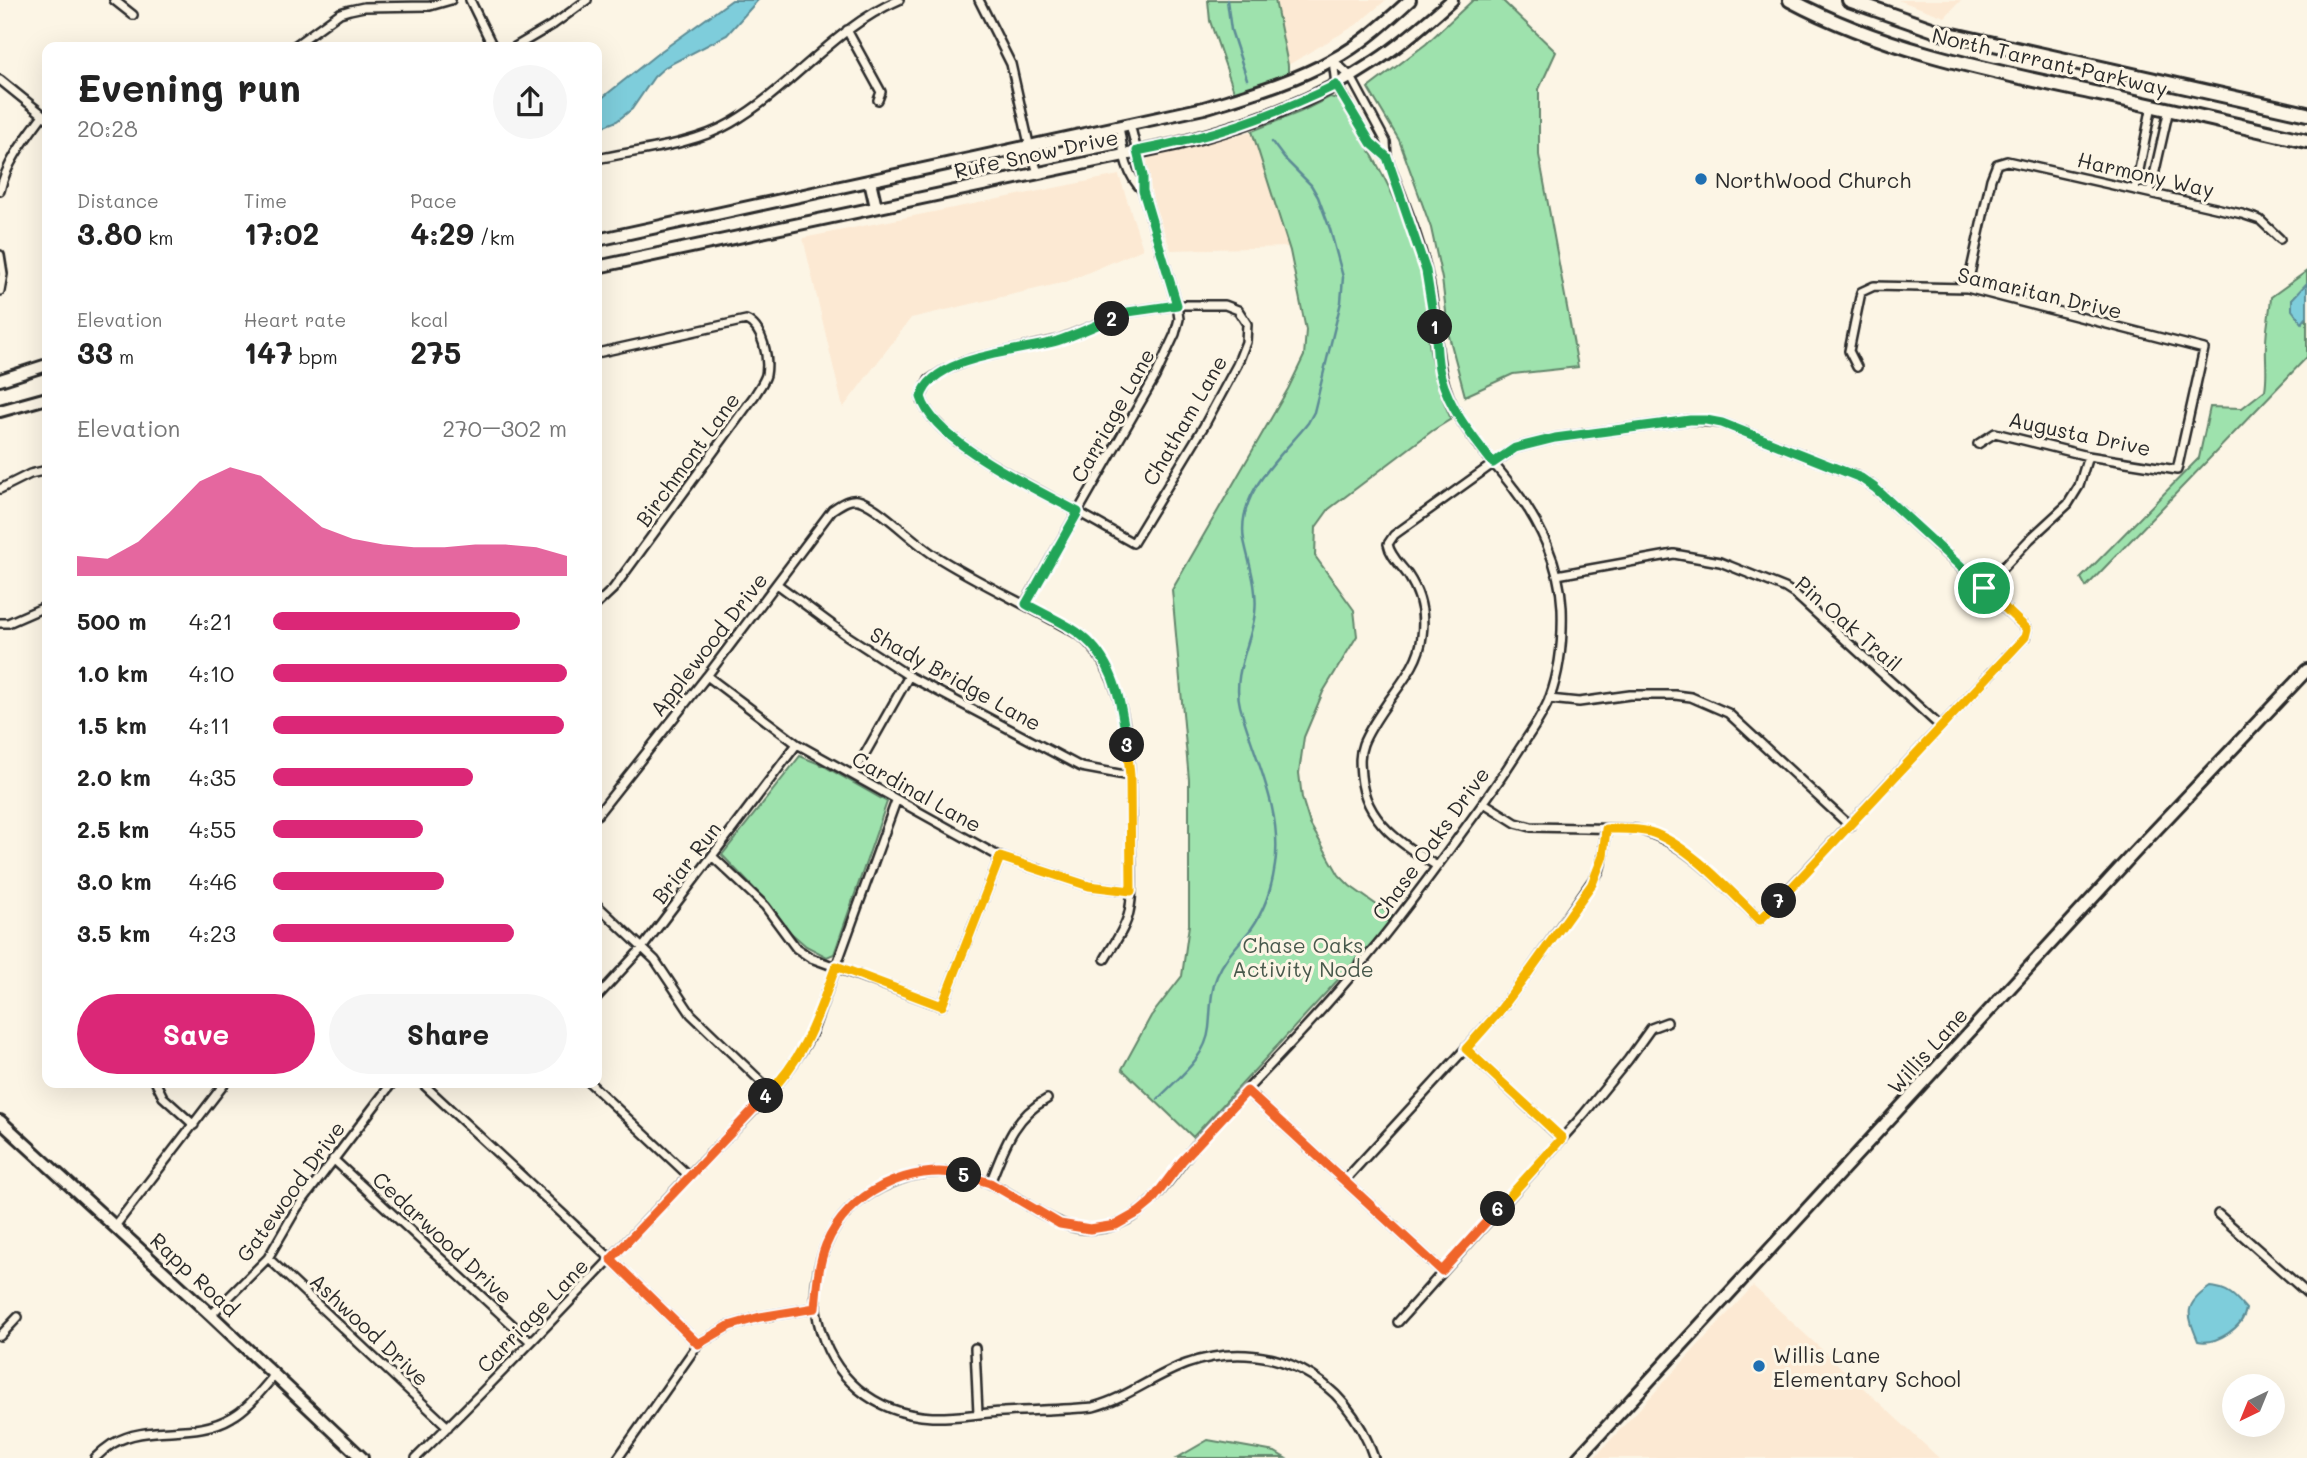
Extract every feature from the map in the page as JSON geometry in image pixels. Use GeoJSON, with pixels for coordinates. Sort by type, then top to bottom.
{"type":"FeatureCollection","features":[{"type":"Feature","properties":{"kind":"main road","name":"Rufe Snow Drive"},"geometry":{"type":"LineString","coordinates":[[602,239],[1124,125],[1238,97],[1333,60],[1367,37],[1410,0]]}},
{"type":"Feature","properties":{"kind":"main road","name":"Rufe Snow Drive"},"geometry":{"type":"LineString","coordinates":[[602,266],[1176,144],[1247,124],[1351,77],[1409,38],[1452,0]]}},
{"type":"Feature","properties":{"kind":"main road","name":"North Tarrant Parkway"},"geometry":{"type":"LineString","coordinates":[[1790,0],[1824,18],[1983,69],[2307,141]]}},
{"type":"Feature","properties":{"kind":"main road","name":"North Tarrant Parkway"},"geometry":{"type":"LineString","coordinates":[[1849,0],[1918,24],[2028,53],[2307,114]]}},
{"type":"Feature","properties":{"kind":"main road"},"geometry":{"type":"LineString","coordinates":[[1911,47],[1918,24]]}},
{"type":"Feature","properties":{"kind":"main road"},"geometry":{"type":"LineString","coordinates":[[870,181],[876,207]]}},
{"type":"Feature","properties":{"kind":"main road"},"geometry":{"type":"LineString","coordinates":[[0,380],[42,367]]}},
{"type":"Feature","properties":{"kind":"main road"},"geometry":{"type":"LineString","coordinates":[[0,411],[42,399]]}},
{"type":"Feature","properties":{"kind":"main road","name":"Willis Lane"},"geometry":{"type":"LineString","coordinates":[[1578,1458],[2133,853],[2307,670]]}},
{"type":"Feature","properties":{"kind":"main road","name":"Rapp Road"},"geometry":{"type":"LineString","coordinates":[[0,1121],[362,1458]]}},
{"type":"Feature","properties":{"kind":"street"},"geometry":{"type":"LineString","coordinates":[[114,0],[133,15]]}},
{"type":"Feature","properties":{"kind":"street"},"geometry":{"type":"LineString","coordinates":[[300,42],[340,13],[350,10],[363,7],[430,6],[451,0]]}},
{"type":"Feature","properties":{"kind":"street"},"geometry":{"type":"LineString","coordinates":[[470,0],[490,42]]}},
{"type":"Feature","properties":{"kind":"street"},"geometry":{"type":"LineString","coordinates":[[523,42],[587,0]]}},
{"type":"Feature","properties":{"kind":"street"},"geometry":{"type":"LineString","coordinates":[[602,158],[682,141],[731,123],[759,105],[847,30],[872,13],[899,0]]}},
{"type":"Feature","properties":{"kind":"street"},"geometry":{"type":"LineString","coordinates":[[979,0],[1011,64],[1038,173]]}},
{"type":"Feature","properties":{"kind":"street"},"geometry":{"type":"LineString","coordinates":[[847,30],[881,92],[878,100]]}},
{"type":"Feature","properties":{"kind":"street","name":"Chase Oaks Drive"},"geometry":{"type":"LineString","coordinates":[[1333,60],[1351,77],[1386,142],[1387,157],[1431,292],[1440,376],[1460,419],[1528,508],[1542,535],[1557,575],[1562,611],[1561,639],[1559,666],[1549,699],[1535,726],[1484,803],[1339,991],[1182,1161],[1151,1202],[1139,1212],[1116,1225],[1090,1229],[1060,1224],[990,1183],[961,1174],[916,1174],[879,1186],[854,1205],[840,1221],[827,1243],[818,1270],[815,1308],[823,1343],[832,1362],[871,1399],[901,1411],[931,1417],[1093,1407],[1114,1401],[1186,1364],[1209,1357],[1257,1355],[1294,1366],[1314,1376],[1331,1390],[1346,1405],[1368,1439],[1374,1458]]}},
{"type":"Feature","properties":{"kind":"street","name":"Chase Oaks Drive"},"geometry":{"type":"LineString","coordinates":[[1333,60],[1336,85],[1371,143],[1387,157]]}},
{"type":"Feature","properties":{"kind":"street"},"geometry":{"type":"LineString","coordinates":[[0,79],[42,114]]}},
{"type":"Feature","properties":{"kind":"street"},"geometry":{"type":"LineString","coordinates":[[2135,190],[2152,105]]}},
{"type":"Feature","properties":{"kind":"street"},"geometry":{"type":"LineString","coordinates":[[2150,193],[2169,109]]}},
{"type":"Feature","properties":{"kind":"street"},"geometry":{"type":"LineString","coordinates":[[0,191],[19,148],[42,120]]}},
{"type":"Feature","properties":{"kind":"street","name":"Carriage Lane"},"geometry":{"type":"LineString","coordinates":[[1026,604],[1161,364],[1179,319],[1143,191],[1143,176],[1137,151],[1124,125]]}},
{"type":"Feature","properties":{"kind":"street","name":"Carriage Lane"},"geometry":{"type":"LineString","coordinates":[[1124,125],[1124,153],[1132,181],[1143,191]]}},
{"type":"Feature","properties":{"kind":"street","name":"Harmony Way"},"geometry":{"type":"LineString","coordinates":[[1967,288],[1991,179],[1997,164],[2007,161],[2242,214],[2260,220],[2280,239]]}},
{"type":"Feature","properties":{"kind":"street"},"geometry":{"type":"LineString","coordinates":[[0,255],[3,274],[0,291]]}},
{"type":"Feature","properties":{"kind":"street","name":"Samaritan Drive"},"geometry":{"type":"LineString","coordinates":[[1857,367],[1849,351],[1861,292],[1874,286],[1967,288],[2204,349],[2177,470]]}},
{"type":"Feature","properties":{"kind":"street"},"geometry":{"type":"LineString","coordinates":[[1078,512],[978,457],[953,437],[924,406],[921,397],[924,388],[936,376],[972,359],[1058,340],[1128,312],[1177,305]]}},
{"type":"Feature","properties":{"kind":"street","name":"Chatham Lane"},"geometry":{"type":"LineString","coordinates":[[1078,512],[1133,542],[1204,426],[1237,365],[1246,342],[1247,324],[1238,310],[1225,305],[1177,305]]}},
{"type":"Feature","properties":{"kind":"street","name":"Birchmont Lane"},"geometry":{"type":"LineString","coordinates":[[602,352],[739,321],[752,323],[761,338],[766,360],[763,382],[613,589],[602,599]]}},
{"type":"Feature","properties":{"kind":"street"},"geometry":{"type":"LineString","coordinates":[[1437,866],[1397,840],[1383,826],[1362,787],[1360,757],[1364,743],[1375,721],[1410,671],[1420,651],[1422,639],[1422,608],[1409,577],[1390,552],[1388,544],[1394,536],[1515,448],[1555,438],[1690,420],[1722,423],[1861,478],[2019,620],[2027,632],[1760,920],[1686,853],[1653,833],[1636,829],[1531,827],[1516,823],[1484,803]]}},
{"type":"Feature","properties":{"kind":"street","name":"Augusta Drive"},"geometry":{"type":"LineString","coordinates":[[1978,444],[1995,433],[2088,456],[2177,470]]}},
{"type":"Feature","properties":{"kind":"street"},"geometry":{"type":"LineString","coordinates":[[1984,588],[2030,539],[2068,505],[2079,486],[2088,456]]}},
{"type":"Feature","properties":{"kind":"street"},"geometry":{"type":"LineString","coordinates":[[0,489],[42,471]]}},
{"type":"Feature","properties":{"kind":"street","name":"Applewood Drive"},"geometry":{"type":"LineString","coordinates":[[602,809],[707,676],[832,510],[844,502],[858,499],[936,556],[1026,604]]}},
{"type":"Feature","properties":{"kind":"street","name":"Pin Oak Trail"},"geometry":{"type":"LineString","coordinates":[[1557,575],[1674,554],[1720,562],[1796,595],[1941,727]]}},
{"type":"Feature","properties":{"kind":"street","name":"Shady Bridge Lane"},"geometry":{"type":"LineString","coordinates":[[777,584],[846,635],[909,676],[1081,767],[1130,776]]}},
{"type":"Feature","properties":{"kind":"street"},"geometry":{"type":"LineString","coordinates":[[1026,604],[1091,644],[1111,676],[1122,710],[1130,776],[1131,891],[1129,913],[1105,959]]}},
{"type":"Feature","properties":{"kind":"street"},"geometry":{"type":"LineString","coordinates":[[0,623],[8,623],[42,608]]}},
{"type":"Feature","properties":{"kind":"street","name":"Cardinal Lane"},"geometry":{"type":"LineString","coordinates":[[707,676],[797,744],[1000,857],[1089,886],[1131,891]]}},
{"type":"Feature","properties":{"kind":"street"},"geometry":{"type":"LineString","coordinates":[[853,775],[909,676]]}},
{"type":"Feature","properties":{"kind":"street"},"geometry":{"type":"LineString","coordinates":[[1549,699],[1579,702],[1661,694],[1691,697],[1728,713],[1850,826]]}},
{"type":"Feature","properties":{"kind":"street","name":"Briar Run"},"geometry":{"type":"LineString","coordinates":[[602,992],[643,947],[797,744]]}},
{"type":"Feature","properties":{"kind":"street","name":"Carriage Lane"},"geometry":{"type":"LineString","coordinates":[[416,1458],[611,1259],[799,1058],[812,1033],[896,801]]}},
{"type":"Feature","properties":{"kind":"street"},"geometry":{"type":"LineString","coordinates":[[1344,1181],[1498,1013],[1529,972],[1592,884],[1603,856],[1606,829]]}},
{"type":"Feature","properties":{"kind":"street"},"geometry":{"type":"LineString","coordinates":[[713,857],[765,906],[796,948],[811,958],[942,1006],[1000,857]]}},
{"type":"Feature","properties":{"kind":"street"},"geometry":{"type":"LineString","coordinates":[[602,910],[655,960],[691,1014],[771,1091]]}},
{"type":"Feature","properties":{"kind":"street"},"geometry":{"type":"LineString","coordinates":[[1398,1322],[1613,1079],[1651,1028],[1667,1023]]}},
{"type":"Feature","properties":{"kind":"street"},"geometry":{"type":"LineString","coordinates":[[1466,1049],[1562,1138]]}},
{"type":"Feature","properties":{"kind":"street"},"geometry":{"type":"LineString","coordinates":[[158,1088],[163,1097],[194,1125]]}},
{"type":"Feature","properties":{"kind":"street"},"geometry":{"type":"LineString","coordinates":[[115,1226],[221,1088]]}},
{"type":"Feature","properties":{"kind":"street","name":"Gatewood Drive"},"geometry":{"type":"LineString","coordinates":[[211,1315],[268,1258],[296,1208],[389,1088]]}},
{"type":"Feature","properties":{"kind":"street"},"geometry":{"type":"LineString","coordinates":[[427,1088],[698,1344]]}},
{"type":"Feature","properties":{"kind":"street"},"geometry":{"type":"LineString","coordinates":[[595,1088],[689,1176]]}},
{"type":"Feature","properties":{"kind":"street"},"geometry":{"type":"LineString","coordinates":[[1247,1091],[1442,1271]]}},
{"type":"Feature","properties":{"kind":"street"},"geometry":{"type":"LineString","coordinates":[[990,1183],[1009,1137],[1031,1108],[1047,1099]]}},
{"type":"Feature","properties":{"kind":"street","name":"Cedarwood Drive"},"geometry":{"type":"LineString","coordinates":[[333,1159],[530,1341]]}},
{"type":"Feature","properties":{"kind":"street"},"geometry":{"type":"LineString","coordinates":[[2218,1214],[2307,1293]]}},
{"type":"Feature","properties":{"kind":"street","name":"Ashwood Drive"},"geometry":{"type":"LineString","coordinates":[[268,1258],[448,1427]]}},
{"type":"Feature","properties":{"kind":"street"},"geometry":{"type":"LineString","coordinates":[[618,1458],[698,1344],[729,1326],[760,1317],[815,1308]]}},
{"type":"Feature","properties":{"kind":"street"},"geometry":{"type":"LineString","coordinates":[[0,1336],[18,1317]]}},
{"type":"Feature","properties":{"kind":"street"},"geometry":{"type":"LineString","coordinates":[[975,1348],[978,1414]]}},
{"type":"Feature","properties":{"kind":"street"},"geometry":{"type":"LineString","coordinates":[[95,1458],[111,1444],[138,1434],[191,1431],[214,1426],[243,1409],[275,1375]]}},
{"type":"Feature","properties":{"kind":"shaded area"},"geometry":{"type":"Polygon","coordinates":[[[1275,0],[1386,0],[1356,25],[1288,65],[1275,0]]]}},
{"type":"Feature","properties":{"kind":"shaded area"},"geometry":{"type":"Polygon","coordinates":[[[1898,0],[1961,0],[1945,17],[1898,0]]]}},
{"type":"Feature","properties":{"kind":"shaded area"},"geometry":{"type":"Polygon","coordinates":[[[1252,131],[1288,247],[1171,250],[1153,201],[1148,156],[1252,131]]]}},
{"type":"Feature","properties":{"kind":"shaded area"},"geometry":{"type":"Polygon","coordinates":[[[1119,175],[1143,249],[1066,282],[911,318],[843,408],[803,238],[1119,175]]]}},
{"type":"Feature","properties":{"kind":"shaded area","name":"Willis Lane Elementary School"},"geometry":{"type":"Polygon","coordinates":[[[1753,1286],[1939,1458],[1594,1458],[1753,1286]]]}},
{"type":"Feature","properties":{"kind":"green space"},"geometry":{"type":"Polygon","coordinates":[[[1208,0],[1275,0],[1288,73],[1235,94],[1210,21],[1208,0]]]}},
{"type":"Feature","properties":{"kind":"green space"},"geometry":{"type":"Polygon","coordinates":[[[1473,0],[1502,0],[1556,52],[1539,89],[1539,155],[1578,367],[1513,374],[1465,396],[1449,336],[1442,279],[1431,228],[1399,140],[1368,88],[1426,44],[1473,0]]]}},
{"type":"Feature","properties":{"kind":"green space","name":"Chase Oaks Activity Node"},"geometry":{"type":"Polygon","coordinates":[[[1330,97],[1341,100],[1406,224],[1425,287],[1432,363],[1451,419],[1329,509],[1316,527],[1315,556],[1354,610],[1357,636],[1323,692],[1304,737],[1299,773],[1302,798],[1310,824],[1339,875],[1395,918],[1193,1137],[1122,1069],[1151,1016],[1182,976],[1189,925],[1189,780],[1172,590],[1288,389],[1304,356],[1306,330],[1290,251],[1252,131],[1330,97]]]}},
{"type":"Feature","properties":{"kind":"green space"},"geometry":{"type":"Polygon","coordinates":[[[2307,271],[2307,357],[2086,587],[2081,578],[2199,458],[2210,407],[2242,408],[2265,390],[2266,338],[2271,297],[2307,271]]]}},
{"type":"Feature","properties":{"kind":"green space"},"geometry":{"type":"Polygon","coordinates":[[[800,756],[822,765],[887,802],[834,954],[827,957],[806,946],[790,932],[769,904],[722,855],[800,756]]]}},
{"type":"Feature","properties":{"kind":"green space"},"geometry":{"type":"Polygon","coordinates":[[[1208,1440],[1275,1452],[1285,1458],[1177,1458],[1208,1440]]]}},
{"type":"Feature","properties":{"kind":"water"},"geometry":{"type":"Polygon","coordinates":[[[732,0],[758,0],[727,35],[665,67],[654,77],[632,109],[617,121],[602,127],[602,98],[732,0]]]}},
{"type":"Feature","properties":{"kind":"water"},"geometry":{"type":"Polygon","coordinates":[[[2307,283],[2307,317],[2302,323],[2292,310],[2292,299],[2307,283]]]}},
{"type":"Feature","properties":{"kind":"water"},"geometry":{"type":"Polygon","coordinates":[[[2210,1287],[2231,1294],[2246,1309],[2240,1323],[2228,1334],[2205,1342],[2198,1341],[2191,1324],[2191,1305],[2210,1287]]]}},
{"type":"Feature","properties":{"kind":"waterway"},"geometry":{"type":"LineString","coordinates":[[1227,0],[1231,30],[1247,79]]}},
{"type":"Feature","properties":{"kind":"waterway"},"geometry":{"type":"LineString","coordinates":[[1158,1099],[1190,1067],[1203,1049],[1217,976],[1264,907],[1275,865],[1275,824],[1271,804],[1238,694],[1240,671],[1256,604],[1243,523],[1247,506],[1263,476],[1308,423],[1314,412],[1341,302],[1343,277],[1318,197],[1311,185],[1272,142]]}},
{"type":"Feature","properties":{"kind":"place","name":"NorthWood Church"},"geometry":{"type":"Point","coordinates":[1701,179]}},
{"type":"Feature","properties":{"kind":"place","name":"Willis Lane Elementary School"},"geometry":{"type":"Point","coordinates":[1759,1366]}},
{"type":"Feature","properties":{"kind":"route"},"geometry":{"type":"LineString","coordinates":[[1336,85],[1371,143],[1387,157],[1426,271],[1431,292],[1440,376],[1460,419],[1493,463],[1515,448],[1555,438],[1690,420],[1722,423],[1861,478],[1984,588],[2027,629],[2025,637],[1760,920],[1686,853],[1667,840],[1636,829],[1606,829],[1603,856],[1592,884],[1498,1013],[1466,1049],[1562,1138],[1442,1271],[1247,1091],[1182,1161],[1151,1202],[1116,1225],[1090,1229],[1060,1224],[990,1183],[961,1174],[916,1174],[879,1186],[854,1205],[840,1221],[827,1243],[818,1270],[815,1308],[760,1317],[729,1326],[698,1344],[611,1259],[799,1058],[812,1033],[836,966],[942,1006],[1000,857],[1089,886],[1131,891],[1130,776],[1117,691],[1104,662],[1091,644],[1026,604],[1078,512],[978,457],[943,428],[924,406],[921,397],[929,380],[972,359],[1058,340],[1128,312],[1177,305],[1143,191],[1143,176],[1137,151],[1176,144],[1247,124],[1336,85]]}}]}
